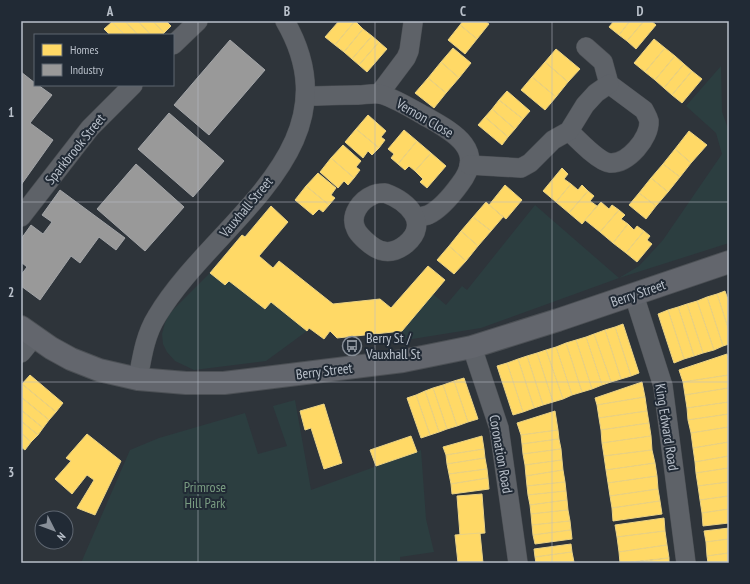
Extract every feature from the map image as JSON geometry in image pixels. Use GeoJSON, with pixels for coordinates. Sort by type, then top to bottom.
{"type":"FeatureCollection","features":[{"type":"Feature","properties":{"kind":"street"},"geometry":{"type":"LineString","coordinates":[[174,44],[198,21]]}},
{"type":"Feature","properties":{"kind":"street","name":"Vauxhall Street"},"geometry":{"type":"LineString","coordinates":[[138,379],[144,342],[156,317],[171,294],[260,193],[280,166],[295,142],[302,121],[306,96],[305,74],[290,28],[285,21]]}},
{"type":"Feature","properties":{"kind":"street"},"geometry":{"type":"LineString","coordinates":[[379,94],[406,58],[409,51],[411,22]]}},
{"type":"Feature","properties":{"kind":"street"},"geometry":{"type":"LineString","coordinates":[[569,131],[601,159],[610,163],[620,161],[631,155],[642,142],[649,122],[644,110],[609,84],[603,62],[586,47]]}},
{"type":"Feature","properties":{"kind":"street"},"geometry":{"type":"LineString","coordinates":[[416,218],[428,215],[449,198],[464,179],[469,166],[521,168],[530,163],[553,140],[569,131],[585,105],[609,84]]}},
{"type":"Feature","properties":{"kind":"street","name":"Sparkbrook Street"},"geometry":{"type":"LineString","coordinates":[[21,217],[90,128],[132,86]]}},
{"type":"Feature","properties":{"kind":"street","name":"Vernon Close"},"geometry":{"type":"LineString","coordinates":[[306,96],[379,94],[407,106],[453,132],[467,148],[469,166]]}},
{"type":"Feature","properties":{"kind":"street","name":"Berry Street"},"geometry":{"type":"LineString","coordinates":[[25,339],[51,348],[78,362],[99,370],[138,379],[186,383],[224,383],[403,361],[472,347],[634,295],[729,262]]}},
{"type":"Feature","properties":{"kind":"street","name":"King Edward Road"},"geometry":{"type":"LineString","coordinates":[[634,295],[663,386],[686,563]]}},
{"type":"Feature","properties":{"kind":"street","name":"Coronation Road"},"geometry":{"type":"LineString","coordinates":[[472,347],[499,428],[518,563]]}},
{"type":"Feature","properties":{"kind":"green space"},"geometry":{"type":"Polygon","coordinates":[[[721,66],[722,112],[729,131],[729,243],[619,278],[639,266],[663,240],[722,154],[716,133],[686,106],[721,66]]]}},
{"type":"Feature","properties":{"kind":"green space"},"geometry":{"type":"Polygon","coordinates":[[[535,205],[619,278],[481,328],[406,340],[402,331],[433,294],[446,305],[462,286],[467,290],[535,205]]]}},
{"type":"Feature","properties":{"kind":"green space"},"geometry":{"type":"Polygon","coordinates":[[[210,273],[229,281],[265,309],[271,302],[307,331],[266,361],[194,370],[175,361],[167,352],[163,344],[162,334],[165,323],[170,313],[210,273]]]}},
{"type":"Feature","properties":{"kind":"green space","name":"Primrose Hill Park"},"geometry":{"type":"Polygon","coordinates":[[[295,400],[311,490],[421,450],[426,519],[434,552],[400,557],[400,563],[81,563],[130,450],[159,438],[245,413],[258,454],[287,446],[273,406],[295,400]]]}},
{"type":"Feature","properties":{"kind":"building: Homes"},"geometry":{"type":"Polygon","coordinates":[[[125,21],[137,34],[124,34],[112,22],[125,21]]]}},
{"type":"Feature","properties":{"kind":"building: Homes"},"geometry":{"type":"Polygon","coordinates":[[[125,21],[138,21],[150,34],[137,34],[125,21]]]}},
{"type":"Feature","properties":{"kind":"building: Homes"},"geometry":{"type":"Polygon","coordinates":[[[138,21],[153,21],[164,33],[150,34],[138,21]]]}},
{"type":"Feature","properties":{"kind":"building: Homes"},"geometry":{"type":"Polygon","coordinates":[[[153,21],[166,21],[171,26],[164,33],[153,21]]]}},
{"type":"Feature","properties":{"kind":"building: Homes"},"geometry":{"type":"Polygon","coordinates":[[[339,21],[355,21],[335,45],[325,37],[339,21]]]}},
{"type":"Feature","properties":{"kind":"building: Homes"},"geometry":{"type":"Polygon","coordinates":[[[355,21],[363,29],[344,52],[335,45],[355,21]]]}},
{"type":"Feature","properties":{"kind":"building: Homes"},"geometry":{"type":"Polygon","coordinates":[[[463,21],[485,21],[489,24],[477,39],[460,25],[463,21]]]}},
{"type":"Feature","properties":{"kind":"building: Homes"},"geometry":{"type":"Polygon","coordinates":[[[614,21],[630,21],[619,35],[609,27],[614,21]]]}},
{"type":"Feature","properties":{"kind":"building: Homes"},"geometry":{"type":"Polygon","coordinates":[[[630,21],[644,21],[627,41],[619,35],[630,21]]]}},
{"type":"Feature","properties":{"kind":"building: Homes"},"geometry":{"type":"Polygon","coordinates":[[[644,21],[651,21],[656,25],[636,49],[627,41],[644,21]]]}},
{"type":"Feature","properties":{"kind":"building: Homes"},"geometry":{"type":"Polygon","coordinates":[[[112,22],[124,34],[109,34],[104,29],[112,22]]]}},
{"type":"Feature","properties":{"kind":"building: Homes"},"geometry":{"type":"Polygon","coordinates":[[[460,25],[477,39],[465,54],[448,40],[460,25]]]}},
{"type":"Feature","properties":{"kind":"building: Homes"},"geometry":{"type":"Polygon","coordinates":[[[363,29],[372,36],[352,59],[344,52],[363,29]]]}},
{"type":"Feature","properties":{"kind":"building: Homes"},"geometry":{"type":"Polygon","coordinates":[[[372,36],[379,42],[359,65],[352,59],[372,36]]]}},
{"type":"Feature","properties":{"kind":"building: Homes"},"geometry":{"type":"Polygon","coordinates":[[[654,39],[665,48],[645,72],[634,63],[654,39]]]}},
{"type":"Feature","properties":{"kind":"building: Homes"},"geometry":{"type":"Polygon","coordinates":[[[379,42],[387,49],[367,72],[359,65],[379,42]]]}},
{"type":"Feature","properties":{"kind":"building: Homes"},"geometry":{"type":"Polygon","coordinates":[[[453,48],[471,63],[459,78],[441,62],[453,48]]]}},
{"type":"Feature","properties":{"kind":"building: Homes"},"geometry":{"type":"Polygon","coordinates":[[[665,48],[675,56],[655,80],[645,72],[665,48]]]}},
{"type":"Feature","properties":{"kind":"building: Homes"},"geometry":{"type":"Polygon","coordinates":[[[556,49],[580,69],[568,82],[545,62],[556,49]]]}},
{"type":"Feature","properties":{"kind":"building: Homes"},"geometry":{"type":"Polygon","coordinates":[[[675,56],[684,64],[664,88],[655,80],[675,56]]]}},
{"type":"Feature","properties":{"kind":"building: Homes"},"geometry":{"type":"Polygon","coordinates":[[[441,62],[459,78],[446,93],[428,78],[441,62]]]}},
{"type":"Feature","properties":{"kind":"building: Homes"},"geometry":{"type":"Polygon","coordinates":[[[545,62],[568,82],[556,97],[532,77],[545,62]]]}},
{"type":"Feature","properties":{"kind":"building: Homes"},"geometry":{"type":"Polygon","coordinates":[[[684,64],[692,71],[672,95],[664,88],[684,64]]]}},
{"type":"Feature","properties":{"kind":"building: Homes"},"geometry":{"type":"Polygon","coordinates":[[[692,71],[702,79],[682,103],[672,95],[692,71]]]}},
{"type":"Feature","properties":{"kind":"building: Homes"},"geometry":{"type":"Polygon","coordinates":[[[532,77],[556,97],[545,110],[521,90],[532,77]]]}},
{"type":"Feature","properties":{"kind":"building: Homes"},"geometry":{"type":"Polygon","coordinates":[[[428,78],[446,93],[434,108],[415,93],[428,78]]]}},
{"type":"Feature","properties":{"kind":"building: Homes"},"geometry":{"type":"Polygon","coordinates":[[[507,91],[530,111],[523,119],[499,100],[507,91]]]}},
{"type":"Feature","properties":{"kind":"building: Homes"},"geometry":{"type":"Polygon","coordinates":[[[499,100],[523,119],[515,129],[492,109],[499,100]]]}},
{"type":"Feature","properties":{"kind":"building: Homes"},"geometry":{"type":"Polygon","coordinates":[[[492,109],[515,129],[508,137],[485,117],[492,109]]]}},
{"type":"Feature","properties":{"kind":"building: Homes"},"geometry":{"type":"Polygon","coordinates":[[[368,115],[386,131],[381,137],[385,140],[379,148],[356,129],[368,115]]]}},
{"type":"Feature","properties":{"kind":"building: Homes"},"geometry":{"type":"Polygon","coordinates":[[[485,117],[508,137],[502,145],[478,125],[485,117]]]}},
{"type":"Feature","properties":{"kind":"building: Homes"},"geometry":{"type":"Polygon","coordinates":[[[356,129],[379,148],[372,155],[368,151],[363,158],[345,142],[356,129]]]}},
{"type":"Feature","properties":{"kind":"building: Homes"},"geometry":{"type":"Polygon","coordinates":[[[404,130],[417,141],[398,164],[391,158],[394,154],[388,149],[404,130]]]}},
{"type":"Feature","properties":{"kind":"building: Homes"},"geometry":{"type":"Polygon","coordinates":[[[689,131],[707,145],[691,163],[675,149],[689,131]]]}},
{"type":"Feature","properties":{"kind":"building: Homes"},"geometry":{"type":"Polygon","coordinates":[[[417,141],[431,153],[415,171],[409,166],[405,170],[398,164],[417,141]]]}},
{"type":"Feature","properties":{"kind":"building: Homes"},"geometry":{"type":"Polygon","coordinates":[[[343,145],[361,161],[356,167],[360,170],[354,178],[331,158],[343,145]]]}},
{"type":"Feature","properties":{"kind":"building: Homes"},"geometry":{"type":"Polygon","coordinates":[[[675,149],[691,163],[680,177],[663,164],[675,149]]]}},
{"type":"Feature","properties":{"kind":"building: Homes"},"geometry":{"type":"Polygon","coordinates":[[[431,153],[446,166],[427,188],[420,182],[423,179],[415,171],[431,153]]]}},
{"type":"Feature","properties":{"kind":"building: Homes"},"geometry":{"type":"Polygon","coordinates":[[[331,158],[354,178],[348,185],[344,181],[338,188],[320,172],[331,158]]]}},
{"type":"Feature","properties":{"kind":"building: Homes"},"geometry":{"type":"Polygon","coordinates":[[[663,164],[680,177],[668,192],[651,178],[663,164]]]}},
{"type":"Feature","properties":{"kind":"building: Homes"},"geometry":{"type":"Polygon","coordinates":[[[562,168],[568,174],[564,179],[571,184],[556,202],[543,191],[562,168]]]}},
{"type":"Feature","properties":{"kind":"building: Homes"},"geometry":{"type":"Polygon","coordinates":[[[318,173],[336,188],[331,195],[335,198],[329,205],[306,186],[318,173]]]}},
{"type":"Feature","properties":{"kind":"building: Homes"},"geometry":{"type":"Polygon","coordinates":[[[651,178],[668,192],[656,206],[639,193],[651,178]]]}},
{"type":"Feature","properties":{"kind":"building: Homes"},"geometry":{"type":"Polygon","coordinates":[[[571,184],[578,190],[582,185],[588,191],[569,213],[556,202],[571,184]]]}},
{"type":"Feature","properties":{"kind":"building: Homes"},"geometry":{"type":"Polygon","coordinates":[[[505,185],[522,200],[506,219],[489,205],[505,185]]]}},
{"type":"Feature","properties":{"kind":"building: Homes"},"geometry":{"type":"Polygon","coordinates":[[[306,186],[329,205],[323,212],[319,209],[313,215],[295,200],[306,186]]]}},
{"type":"Feature","properties":{"kind":"building: Homes"},"geometry":{"type":"Polygon","coordinates":[[[588,191],[594,196],[590,201],[597,206],[582,224],[569,213],[588,191]]]}},
{"type":"Feature","properties":{"kind":"building: Homes"},"geometry":{"type":"Polygon","coordinates":[[[639,193],[656,206],[646,219],[629,205],[639,193]]]}},
{"type":"Feature","properties":{"kind":"building: Homes"},"geometry":{"type":"Polygon","coordinates":[[[486,202],[503,217],[491,231],[473,217],[486,202]]]}},
{"type":"Feature","properties":{"kind":"building: Homes"},"geometry":{"type":"Polygon","coordinates":[[[601,202],[609,209],[612,205],[619,210],[600,232],[585,220],[601,202]]]}},
{"type":"Feature","properties":{"kind":"building: Homes"},"geometry":{"type":"Polygon","coordinates":[[[271,206],[288,222],[259,256],[273,268],[279,261],[333,304],[380,299],[391,308],[428,266],[445,280],[402,331],[337,338],[330,331],[324,339],[309,328],[307,331],[271,302],[265,309],[229,281],[225,285],[210,273],[242,235],[245,237],[271,206]]]}},
{"type":"Feature","properties":{"kind":"building: Homes"},"geometry":{"type":"Polygon","coordinates":[[[619,210],[625,215],[621,219],[628,224],[613,243],[600,232],[619,210]]]}},
{"type":"Feature","properties":{"kind":"building: Homes"},"geometry":{"type":"Polygon","coordinates":[[[473,217],[491,231],[478,246],[461,231],[473,217]]]}},
{"type":"Feature","properties":{"kind":"building: Homes"},"geometry":{"type":"Polygon","coordinates":[[[628,224],[634,230],[637,226],[644,231],[626,253],[613,243],[628,224]]]}},
{"type":"Feature","properties":{"kind":"building: Homes"},"geometry":{"type":"Polygon","coordinates":[[[461,231],[478,246],[466,261],[449,246],[461,231]]]}},
{"type":"Feature","properties":{"kind":"building: Homes"},"geometry":{"type":"Polygon","coordinates":[[[644,231],[650,236],[647,240],[652,244],[637,262],[626,253],[644,231]]]}},
{"type":"Feature","properties":{"kind":"building: Homes"},"geometry":{"type":"Polygon","coordinates":[[[449,246],[466,261],[454,274],[437,260],[449,246]]]}},
{"type":"Feature","properties":{"kind":"building: Homes"},"geometry":{"type":"Polygon","coordinates":[[[725,291],[729,302],[729,331],[717,294],[725,291]]]}},
{"type":"Feature","properties":{"kind":"building: Homes"},"geometry":{"type":"Polygon","coordinates":[[[717,294],[729,331],[729,344],[723,346],[707,297],[717,294]]]}},
{"type":"Feature","properties":{"kind":"building: Homes"},"geometry":{"type":"Polygon","coordinates":[[[707,297],[723,346],[714,350],[697,301],[707,297]]]}},
{"type":"Feature","properties":{"kind":"building: Homes"},"geometry":{"type":"Polygon","coordinates":[[[697,301],[714,350],[703,353],[687,304],[697,301]]]}},
{"type":"Feature","properties":{"kind":"building: Homes"},"geometry":{"type":"Polygon","coordinates":[[[687,304],[703,353],[694,356],[678,307],[687,304]]]}},
{"type":"Feature","properties":{"kind":"building: Homes"},"geometry":{"type":"Polygon","coordinates":[[[678,307],[694,356],[684,359],[668,310],[678,307]]]}},
{"type":"Feature","properties":{"kind":"building: Homes"},"geometry":{"type":"Polygon","coordinates":[[[668,310],[684,359],[674,363],[658,314],[668,310]]]}},
{"type":"Feature","properties":{"kind":"building: Homes"},"geometry":{"type":"Polygon","coordinates":[[[623,324],[639,373],[631,376],[615,327],[623,324]]]}},
{"type":"Feature","properties":{"kind":"building: Homes"},"geometry":{"type":"Polygon","coordinates":[[[615,327],[631,376],[621,379],[605,330],[615,327]]]}},
{"type":"Feature","properties":{"kind":"building: Homes"},"geometry":{"type":"Polygon","coordinates":[[[605,330],[621,379],[611,382],[594,334],[605,330]]]}},
{"type":"Feature","properties":{"kind":"building: Homes"},"geometry":{"type":"Polygon","coordinates":[[[594,334],[611,382],[602,385],[586,337],[594,334]]]}},
{"type":"Feature","properties":{"kind":"building: Homes"},"geometry":{"type":"Polygon","coordinates":[[[586,337],[602,385],[592,389],[576,340],[586,337]]]}},
{"type":"Feature","properties":{"kind":"building: Homes"},"geometry":{"type":"Polygon","coordinates":[[[576,340],[592,389],[582,392],[566,343],[576,340]]]}},
{"type":"Feature","properties":{"kind":"building: Homes"},"geometry":{"type":"Polygon","coordinates":[[[566,343],[582,392],[572,395],[556,347],[566,343]]]}},
{"type":"Feature","properties":{"kind":"building: Homes"},"geometry":{"type":"Polygon","coordinates":[[[556,347],[572,395],[563,399],[546,350],[556,347]]]}},
{"type":"Feature","properties":{"kind":"building: Homes"},"geometry":{"type":"Polygon","coordinates":[[[546,350],[563,399],[553,402],[537,353],[546,350]]]}},
{"type":"Feature","properties":{"kind":"building: Homes"},"geometry":{"type":"Polygon","coordinates":[[[537,353],[553,402],[543,405],[527,356],[537,353]]]}},
{"type":"Feature","properties":{"kind":"building: Homes"},"geometry":{"type":"Polygon","coordinates":[[[727,354],[729,375],[683,382],[679,370],[727,354]]]}},
{"type":"Feature","properties":{"kind":"building: Homes"},"geometry":{"type":"Polygon","coordinates":[[[527,356],[543,405],[534,408],[518,359],[527,356]]]}},
{"type":"Feature","properties":{"kind":"building: Homes"},"geometry":{"type":"Polygon","coordinates":[[[518,359],[534,408],[523,412],[507,363],[518,359]]]}},
{"type":"Feature","properties":{"kind":"building: Homes"},"geometry":{"type":"Polygon","coordinates":[[[507,363],[523,412],[513,415],[497,366],[507,363]]]}},
{"type":"Feature","properties":{"kind":"building: Homes"},"geometry":{"type":"Polygon","coordinates":[[[30,375],[63,403],[56,412],[22,384],[30,375]]]}},
{"type":"Feature","properties":{"kind":"building: Homes"},"geometry":{"type":"Polygon","coordinates":[[[729,375],[729,388],[685,395],[683,382],[729,375]]]}},
{"type":"Feature","properties":{"kind":"building: Homes"},"geometry":{"type":"Polygon","coordinates":[[[464,378],[478,419],[468,422],[454,381],[464,378]]]}},
{"type":"Feature","properties":{"kind":"building: Homes"},"geometry":{"type":"Polygon","coordinates":[[[454,381],[468,422],[457,426],[443,385],[454,381]]]}},
{"type":"Feature","properties":{"kind":"building: Homes"},"geometry":{"type":"Polygon","coordinates":[[[642,382],[645,397],[597,405],[595,398],[642,382]]]}},
{"type":"Feature","properties":{"kind":"building: Homes"},"geometry":{"type":"Polygon","coordinates":[[[22,384],[56,412],[49,420],[21,397],[22,384]]]}},
{"type":"Feature","properties":{"kind":"building: Homes"},"geometry":{"type":"Polygon","coordinates":[[[443,385],[457,426],[447,429],[433,388],[443,385]]]}},
{"type":"Feature","properties":{"kind":"building: Homes"},"geometry":{"type":"Polygon","coordinates":[[[433,388],[447,429],[439,432],[425,391],[433,388]]]}},
{"type":"Feature","properties":{"kind":"building: Homes"},"geometry":{"type":"Polygon","coordinates":[[[729,388],[729,402],[687,408],[685,395],[729,388]]]}},
{"type":"Feature","properties":{"kind":"building: Homes"},"geometry":{"type":"Polygon","coordinates":[[[425,391],[439,432],[430,435],[416,395],[425,391]]]}},
{"type":"Feature","properties":{"kind":"building: Homes"},"geometry":{"type":"Polygon","coordinates":[[[416,395],[430,435],[421,438],[407,398],[416,395]]]}},
{"type":"Feature","properties":{"kind":"building: Homes"},"geometry":{"type":"Polygon","coordinates":[[[21,397],[49,420],[43,428],[21,410],[21,397]]]}},
{"type":"Feature","properties":{"kind":"building: Homes"},"geometry":{"type":"Polygon","coordinates":[[[645,397],[647,411],[599,418],[597,405],[645,397]]]}},
{"type":"Feature","properties":{"kind":"building: Homes"},"geometry":{"type":"Polygon","coordinates":[[[729,402],[729,414],[688,420],[687,408],[729,402]]]}},
{"type":"Feature","properties":{"kind":"building: Homes"},"geometry":{"type":"Polygon","coordinates":[[[324,404],[342,463],[324,469],[311,428],[305,430],[300,411],[324,404]]]}},
{"type":"Feature","properties":{"kind":"building: Homes"},"geometry":{"type":"Polygon","coordinates":[[[21,410],[43,428],[38,435],[21,421],[21,410]]]}},
{"type":"Feature","properties":{"kind":"building: Homes"},"geometry":{"type":"Polygon","coordinates":[[[555,411],[558,430],[521,435],[517,423],[555,411]]]}},
{"type":"Feature","properties":{"kind":"building: Homes"},"geometry":{"type":"Polygon","coordinates":[[[647,411],[649,423],[601,430],[599,418],[647,411]]]}},
{"type":"Feature","properties":{"kind":"building: Homes"},"geometry":{"type":"Polygon","coordinates":[[[729,414],[729,427],[691,433],[688,420],[729,414]]]}},
{"type":"Feature","properties":{"kind":"building: Homes"},"geometry":{"type":"Polygon","coordinates":[[[21,421],[38,435],[31,442],[21,433],[21,421]]]}},
{"type":"Feature","properties":{"kind":"building: Homes"},"geometry":{"type":"Polygon","coordinates":[[[649,423],[651,436],[602,443],[601,430],[649,423]]]}},
{"type":"Feature","properties":{"kind":"building: Homes"},"geometry":{"type":"Polygon","coordinates":[[[729,427],[729,442],[693,448],[691,433],[729,427]]]}},
{"type":"Feature","properties":{"kind":"building: Homes"},"geometry":{"type":"Polygon","coordinates":[[[558,430],[559,439],[522,444],[521,435],[558,430]]]}},
{"type":"Feature","properties":{"kind":"building: Homes"},"geometry":{"type":"Polygon","coordinates":[[[21,433],[31,442],[25,450],[21,447],[21,433]]]}},
{"type":"Feature","properties":{"kind":"building: Homes"},"geometry":{"type":"Polygon","coordinates":[[[87,434],[121,461],[95,515],[77,508],[94,480],[87,475],[72,494],[55,479],[71,461],[66,458],[87,434]]]}},
{"type":"Feature","properties":{"kind":"building: Homes"},"geometry":{"type":"Polygon","coordinates":[[[411,436],[417,452],[376,466],[370,450],[411,436]]]}},
{"type":"Feature","properties":{"kind":"building: Homes"},"geometry":{"type":"Polygon","coordinates":[[[482,436],[484,449],[446,455],[443,447],[482,436]]]}},
{"type":"Feature","properties":{"kind":"building: Homes"},"geometry":{"type":"Polygon","coordinates":[[[651,436],[652,450],[604,456],[602,443],[651,436]]]}},
{"type":"Feature","properties":{"kind":"building: Homes"},"geometry":{"type":"Polygon","coordinates":[[[559,439],[561,449],[523,454],[522,444],[559,439]]]}},
{"type":"Feature","properties":{"kind":"building: Homes"},"geometry":{"type":"Polygon","coordinates":[[[729,442],[729,456],[695,462],[693,448],[729,442]]]}},
{"type":"Feature","properties":{"kind":"building: Homes"},"geometry":{"type":"Polygon","coordinates":[[[484,449],[485,458],[447,464],[446,455],[484,449]]]}},
{"type":"Feature","properties":{"kind":"building: Homes"},"geometry":{"type":"Polygon","coordinates":[[[561,449],[562,460],[525,465],[523,454],[561,449]]]}},
{"type":"Feature","properties":{"kind":"building: Homes"},"geometry":{"type":"Polygon","coordinates":[[[652,450],[655,463],[606,470],[604,456],[652,450]]]}},
{"type":"Feature","properties":{"kind":"building: Homes"},"geometry":{"type":"Polygon","coordinates":[[[729,456],[729,468],[696,473],[695,462],[729,456]]]}},
{"type":"Feature","properties":{"kind":"building: Homes"},"geometry":{"type":"Polygon","coordinates":[[[485,458],[487,469],[449,474],[447,464],[485,458]]]}},
{"type":"Feature","properties":{"kind":"building: Homes"},"geometry":{"type":"Polygon","coordinates":[[[562,460],[563,470],[526,476],[525,465],[562,460]]]}},
{"type":"Feature","properties":{"kind":"building: Homes"},"geometry":{"type":"Polygon","coordinates":[[[655,463],[657,476],[608,483],[606,470],[655,463]]]}},
{"type":"Feature","properties":{"kind":"building: Homes"},"geometry":{"type":"Polygon","coordinates":[[[729,468],[729,482],[698,486],[696,473],[729,468]]]}},
{"type":"Feature","properties":{"kind":"building: Homes"},"geometry":{"type":"Polygon","coordinates":[[[487,469],[488,478],[451,484],[449,474],[487,469]]]}},
{"type":"Feature","properties":{"kind":"building: Homes"},"geometry":{"type":"Polygon","coordinates":[[[563,470],[565,482],[527,486],[526,476],[563,470]]]}},
{"type":"Feature","properties":{"kind":"building: Homes"},"geometry":{"type":"Polygon","coordinates":[[[657,476],[658,489],[610,496],[608,483],[657,476]]]}},
{"type":"Feature","properties":{"kind":"building: Homes"},"geometry":{"type":"Polygon","coordinates":[[[488,478],[489,489],[452,494],[451,484],[488,478]]]}},
{"type":"Feature","properties":{"kind":"building: Homes"},"geometry":{"type":"Polygon","coordinates":[[[565,482],[566,491],[528,495],[527,486],[565,482]]]}},
{"type":"Feature","properties":{"kind":"building: Homes"},"geometry":{"type":"Polygon","coordinates":[[[729,482],[729,496],[700,500],[698,486],[729,482]]]}},
{"type":"Feature","properties":{"kind":"building: Homes"},"geometry":{"type":"Polygon","coordinates":[[[658,489],[660,501],[612,508],[610,496],[658,489]]]}},
{"type":"Feature","properties":{"kind":"building: Homes"},"geometry":{"type":"Polygon","coordinates":[[[566,491],[567,500],[530,505],[528,495],[566,491]]]}},
{"type":"Feature","properties":{"kind":"building: Homes"},"geometry":{"type":"Polygon","coordinates":[[[482,494],[485,533],[460,535],[457,496],[482,494]]]}},
{"type":"Feature","properties":{"kind":"building: Homes"},"geometry":{"type":"Polygon","coordinates":[[[729,496],[729,509],[702,513],[700,500],[729,496]]]}},
{"type":"Feature","properties":{"kind":"building: Homes"},"geometry":{"type":"Polygon","coordinates":[[[567,500],[568,510],[531,514],[530,505],[567,500]]]}},
{"type":"Feature","properties":{"kind":"building: Homes"},"geometry":{"type":"Polygon","coordinates":[[[660,501],[662,514],[613,521],[612,508],[660,501]]]}},
{"type":"Feature","properties":{"kind":"building: Homes"},"geometry":{"type":"Polygon","coordinates":[[[729,509],[729,523],[703,526],[702,513],[729,509]]]}},
{"type":"Feature","properties":{"kind":"building: Homes"},"geometry":{"type":"Polygon","coordinates":[[[568,510],[570,521],[532,525],[531,514],[568,510]]]}},
{"type":"Feature","properties":{"kind":"building: Homes"},"geometry":{"type":"Polygon","coordinates":[[[664,518],[665,531],[617,537],[615,525],[664,518]]]}},
{"type":"Feature","properties":{"kind":"building: Homes"},"geometry":{"type":"Polygon","coordinates":[[[570,521],[571,530],[533,535],[532,525],[570,521]]]}},
{"type":"Feature","properties":{"kind":"building: Homes"},"geometry":{"type":"Polygon","coordinates":[[[729,528],[729,539],[706,542],[704,531],[729,528]]]}},
{"type":"Feature","properties":{"kind":"building: Homes"},"geometry":{"type":"Polygon","coordinates":[[[571,530],[572,539],[535,544],[533,535],[571,530]]]}},
{"type":"Feature","properties":{"kind":"building: Homes"},"geometry":{"type":"Polygon","coordinates":[[[665,531],[667,545],[619,552],[617,537],[665,531]]]}},
{"type":"Feature","properties":{"kind":"building: Homes"},"geometry":{"type":"Polygon","coordinates":[[[480,533],[483,563],[458,563],[455,535],[480,533]]]}},
{"type":"Feature","properties":{"kind":"building: Homes"},"geometry":{"type":"Polygon","coordinates":[[[729,539],[729,553],[707,556],[706,542],[729,539]]]}},
{"type":"Feature","properties":{"kind":"building: Homes"},"geometry":{"type":"Polygon","coordinates":[[[571,544],[572,552],[535,557],[534,549],[571,544]]]}},
{"type":"Feature","properties":{"kind":"building: Homes"},"geometry":{"type":"Polygon","coordinates":[[[667,545],[669,558],[620,563],[619,552],[667,545]]]}},
{"type":"Feature","properties":{"kind":"building: Homes"},"geometry":{"type":"Polygon","coordinates":[[[572,552],[574,562],[536,563],[535,557],[572,552]]]}},
{"type":"Feature","properties":{"kind":"building: Homes"},"geometry":{"type":"Polygon","coordinates":[[[729,553],[729,563],[708,563],[707,556],[729,553]]]}},
{"type":"Feature","properties":{"kind":"building: Homes"},"geometry":{"type":"Polygon","coordinates":[[[669,558],[669,563],[629,563],[669,558]]]}},
{"type":"Feature","properties":{"kind":"building: Industry"},"geometry":{"type":"Polygon","coordinates":[[[230,40],[265,70],[209,135],[174,105],[230,40]]]}},
{"type":"Feature","properties":{"kind":"building: Industry"},"geometry":{"type":"Polygon","coordinates":[[[21,72],[34,82],[34,86],[39,86],[52,95],[30,123],[53,140],[21,185],[21,72]]]}},
{"type":"Feature","properties":{"kind":"building: Industry"},"geometry":{"type":"Polygon","coordinates":[[[169,113],[224,161],[193,197],[138,149],[169,113]]]}},
{"type":"Feature","properties":{"kind":"building: Industry"},"geometry":{"type":"Polygon","coordinates":[[[136,164],[184,207],[145,251],[97,209],[136,164]]]}},
{"type":"Feature","properties":{"kind":"building: Industry"},"geometry":{"type":"Polygon","coordinates":[[[60,190],[125,238],[116,250],[99,237],[80,263],[71,256],[40,300],[21,286],[21,275],[27,267],[21,262],[21,239],[31,225],[43,234],[52,222],[42,215],[60,190]]]}},
{"type":"Feature","properties":{"kind":"place","name":"Berry St / Vauxhall St"},"geometry":{"type":"Point","coordinates":[352,346]}}]}
